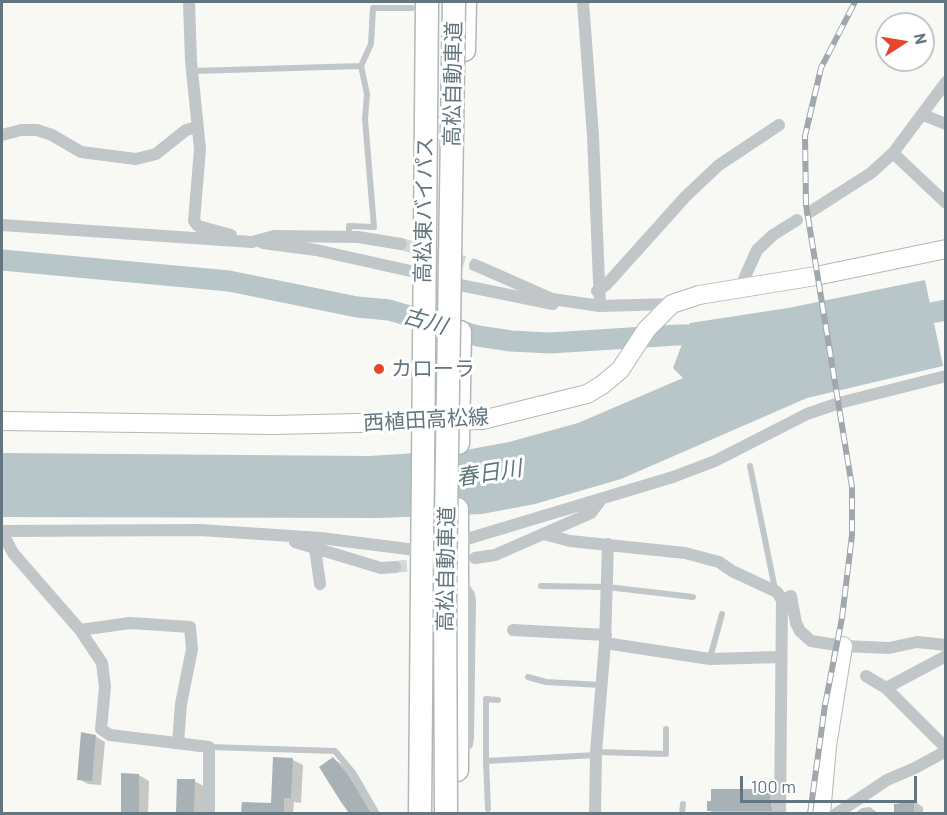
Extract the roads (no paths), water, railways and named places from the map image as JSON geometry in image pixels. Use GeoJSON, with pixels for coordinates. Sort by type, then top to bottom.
{"type":"FeatureCollection","features":[{"type":"Feature","properties":{"kind":"highway","name":"高松自動車道"},"geometry":{"type":"LineString","coordinates":[[434,813],[441,2]]}},
{"type":"Feature","properties":{"kind":"highway","name":"高松自動車道"},"geometry":{"type":"LineString","coordinates":[[446,813],[445,583],[454,2]]}},
{"type":"Feature","properties":{"kind":"highway","name":"高松東バイパス"},"geometry":{"type":"LineString","coordinates":[[457,813],[458,429],[465,2]]}},
{"type":"Feature","properties":{"kind":"highway","name":"高松東バイパス"},"geometry":{"type":"LineString","coordinates":[[419,5],[425,430],[420,813]]}},
{"type":"Feature","properties":{"kind":"main road"},"geometry":{"type":"LineString","coordinates":[[666,308],[699,295],[945,249]]}},
{"type":"Feature","properties":{"kind":"main road","name":"西植田高松線"},"geometry":{"type":"LineString","coordinates":[[2,421],[458,429],[482,420],[587,394],[620,369],[666,308]]}},
{"type":"Feature","properties":{"kind":"main road"},"geometry":{"type":"LineString","coordinates":[[821,813],[827,746],[843,646]]}},
{"type":"Feature","properties":{"kind":"street"},"geometry":{"type":"LineString","coordinates":[[189,2],[190,61],[194,72],[200,174],[194,221],[198,226],[236,236],[237,241]]}},
{"type":"Feature","properties":{"kind":"street"},"geometry":{"type":"LineString","coordinates":[[583,2],[593,135],[597,291],[600,306]]}},
{"type":"Feature","properties":{"kind":"street"},"geometry":{"type":"LineString","coordinates":[[810,212],[871,173],[893,153],[945,82]]}},
{"type":"Feature","properties":{"kind":"street"},"geometry":{"type":"LineString","coordinates":[[923,115],[945,124]]}},
{"type":"Feature","properties":{"kind":"street"},"geometry":{"type":"LineString","coordinates":[[597,291],[612,279],[686,196],[719,165],[779,125]]}},
{"type":"Feature","properties":{"kind":"street"},"geometry":{"type":"LineString","coordinates":[[2,135],[21,130],[38,130],[52,135],[81,153],[136,159],[156,154],[186,130],[197,127]]}},
{"type":"Feature","properties":{"kind":"street"},"geometry":{"type":"LineString","coordinates":[[893,153],[945,203]]}},
{"type":"Feature","properties":{"kind":"street"},"geometry":{"type":"LineString","coordinates":[[744,288],[744,279],[757,250],[773,234],[797,220]]}},
{"type":"Feature","properties":{"kind":"street"},"geometry":{"type":"LineString","coordinates":[[5,224],[252,242],[316,250],[423,278]]}},
{"type":"Feature","properties":{"kind":"street"},"geometry":{"type":"LineString","coordinates":[[252,242],[274,236],[349,237],[401,244]]}},
{"type":"Feature","properties":{"kind":"street"},"geometry":{"type":"LineString","coordinates":[[475,265],[552,299],[583,305]]}},
{"type":"Feature","properties":{"kind":"street"},"geometry":{"type":"LineString","coordinates":[[460,288],[548,304],[666,308]]}},
{"type":"Feature","properties":{"kind":"street"},"geometry":{"type":"LineString","coordinates":[[457,538],[600,501],[714,461],[807,414],[839,403],[945,376]]}},
{"type":"Feature","properties":{"kind":"street"},"geometry":{"type":"LineString","coordinates":[[475,558],[495,555],[591,513],[600,501]]}},
{"type":"Feature","properties":{"kind":"street"},"geometry":{"type":"LineString","coordinates":[[209,813],[209,747],[110,735],[101,729],[105,687],[102,663],[80,630],[13,554],[2,531],[200,530],[281,537],[423,543]]}},
{"type":"Feature","properties":{"kind":"street"},"geometry":{"type":"LineString","coordinates":[[544,534],[570,541],[661,549],[719,562],[779,596],[791,596],[796,623],[811,641],[843,646],[889,648],[917,642],[945,645]]}},
{"type":"Feature","properties":{"kind":"street"},"geometry":{"type":"LineString","coordinates":[[281,537],[381,568],[394,567]]}},
{"type":"Feature","properties":{"kind":"street"},"geometry":{"type":"LineString","coordinates":[[595,813],[596,754],[605,639],[608,544]]}},
{"type":"Feature","properties":{"kind":"street"},"geometry":{"type":"LineString","coordinates":[[315,548],[320,584]]}},
{"type":"Feature","properties":{"kind":"street"},"geometry":{"type":"LineString","coordinates":[[779,596],[780,813]]}},
{"type":"Feature","properties":{"kind":"street"},"geometry":{"type":"LineString","coordinates":[[80,630],[129,623],[190,627],[192,649],[181,704],[178,743]]}},
{"type":"Feature","properties":{"kind":"street"},"geometry":{"type":"LineString","coordinates":[[513,630],[605,639],[710,659],[780,657]]}},
{"type":"Feature","properties":{"kind":"street"},"geometry":{"type":"LineString","coordinates":[[886,688],[945,656]]}},
{"type":"Feature","properties":{"kind":"street"},"geometry":{"type":"LineString","coordinates":[[836,813],[887,780],[945,749],[886,688],[866,676]]}},
{"type":"Feature","properties":{"kind":"lane"},"geometry":{"type":"LineString","coordinates":[[349,237],[350,226],[374,227],[365,119],[367,94],[361,66],[371,44],[373,8],[419,5]]}},
{"type":"Feature","properties":{"kind":"lane"},"geometry":{"type":"LineString","coordinates":[[194,72],[361,66]]}},
{"type":"Feature","properties":{"kind":"lane"},"geometry":{"type":"LineString","coordinates":[[750,466],[772,583],[779,596]]}},
{"type":"Feature","properties":{"kind":"lane"},"geometry":{"type":"LineString","coordinates":[[542,586],[607,587],[693,597]]}},
{"type":"Feature","properties":{"kind":"lane"},"geometry":{"type":"LineString","coordinates":[[710,659],[722,614]]}},
{"type":"Feature","properties":{"kind":"lane"},"geometry":{"type":"LineString","coordinates":[[528,677],[546,682],[601,685]]}},
{"type":"Feature","properties":{"kind":"lane"},"geometry":{"type":"LineString","coordinates":[[488,809],[486,699],[498,700]]}},
{"type":"Feature","properties":{"kind":"lane"},"geometry":{"type":"LineString","coordinates":[[486,761],[596,754],[666,754],[666,729]]}},
{"type":"Feature","properties":{"kind":"lane"},"geometry":{"type":"LineString","coordinates":[[209,747],[335,751],[354,774],[377,813]]}},
{"type":"Feature","properties":{"kind":"lane"},"geometry":{"type":"LineString","coordinates":[[682,813],[683,804]]}},
{"type":"Feature","properties":{"kind":"lane"},"geometry":{"type":"LineString","coordinates":[[595,813],[605,813]]}},
{"type":"Feature","properties":{"kind":"water"},"geometry":{"type":"Polygon","coordinates":[[[925,280],[943,366],[807,398],[621,479],[535,504],[482,514],[378,518],[2,517],[2,453],[369,456],[466,450],[509,442],[578,423],[683,378],[673,368],[690,323],[788,308],[925,280]]]}},
{"type":"Feature","properties":{"kind":"waterway","name":"古川"},"geometry":{"type":"LineString","coordinates":[[2,260],[229,281],[357,307],[389,310],[478,336],[511,341],[550,343],[713,335]]}},
{"type":"Feature","properties":{"kind":"waterway","name":"春日川"},"geometry":{"type":"LineString","coordinates":[[906,318],[946,310]]}},
{"type":"Feature","properties":{"kind":"tunnel"},"geometry":{"type":"LineString","coordinates":[[401,244],[475,265]]}},
{"type":"Feature","properties":{"kind":"tunnel"},"geometry":{"type":"LineString","coordinates":[[395,567],[426,564]]}},
{"type":"Feature","properties":{"kind":"railway"},"geometry":{"type":"LineString","coordinates":[[810,814],[825,705],[842,618],[852,535],[852,487],[806,205],[805,136],[821,68],[855,2]]}},
{"type":"Feature","properties":{"kind":"place","name":"カローラ"},"geometry":{"type":"Point","coordinates":[379,369]}}]}
